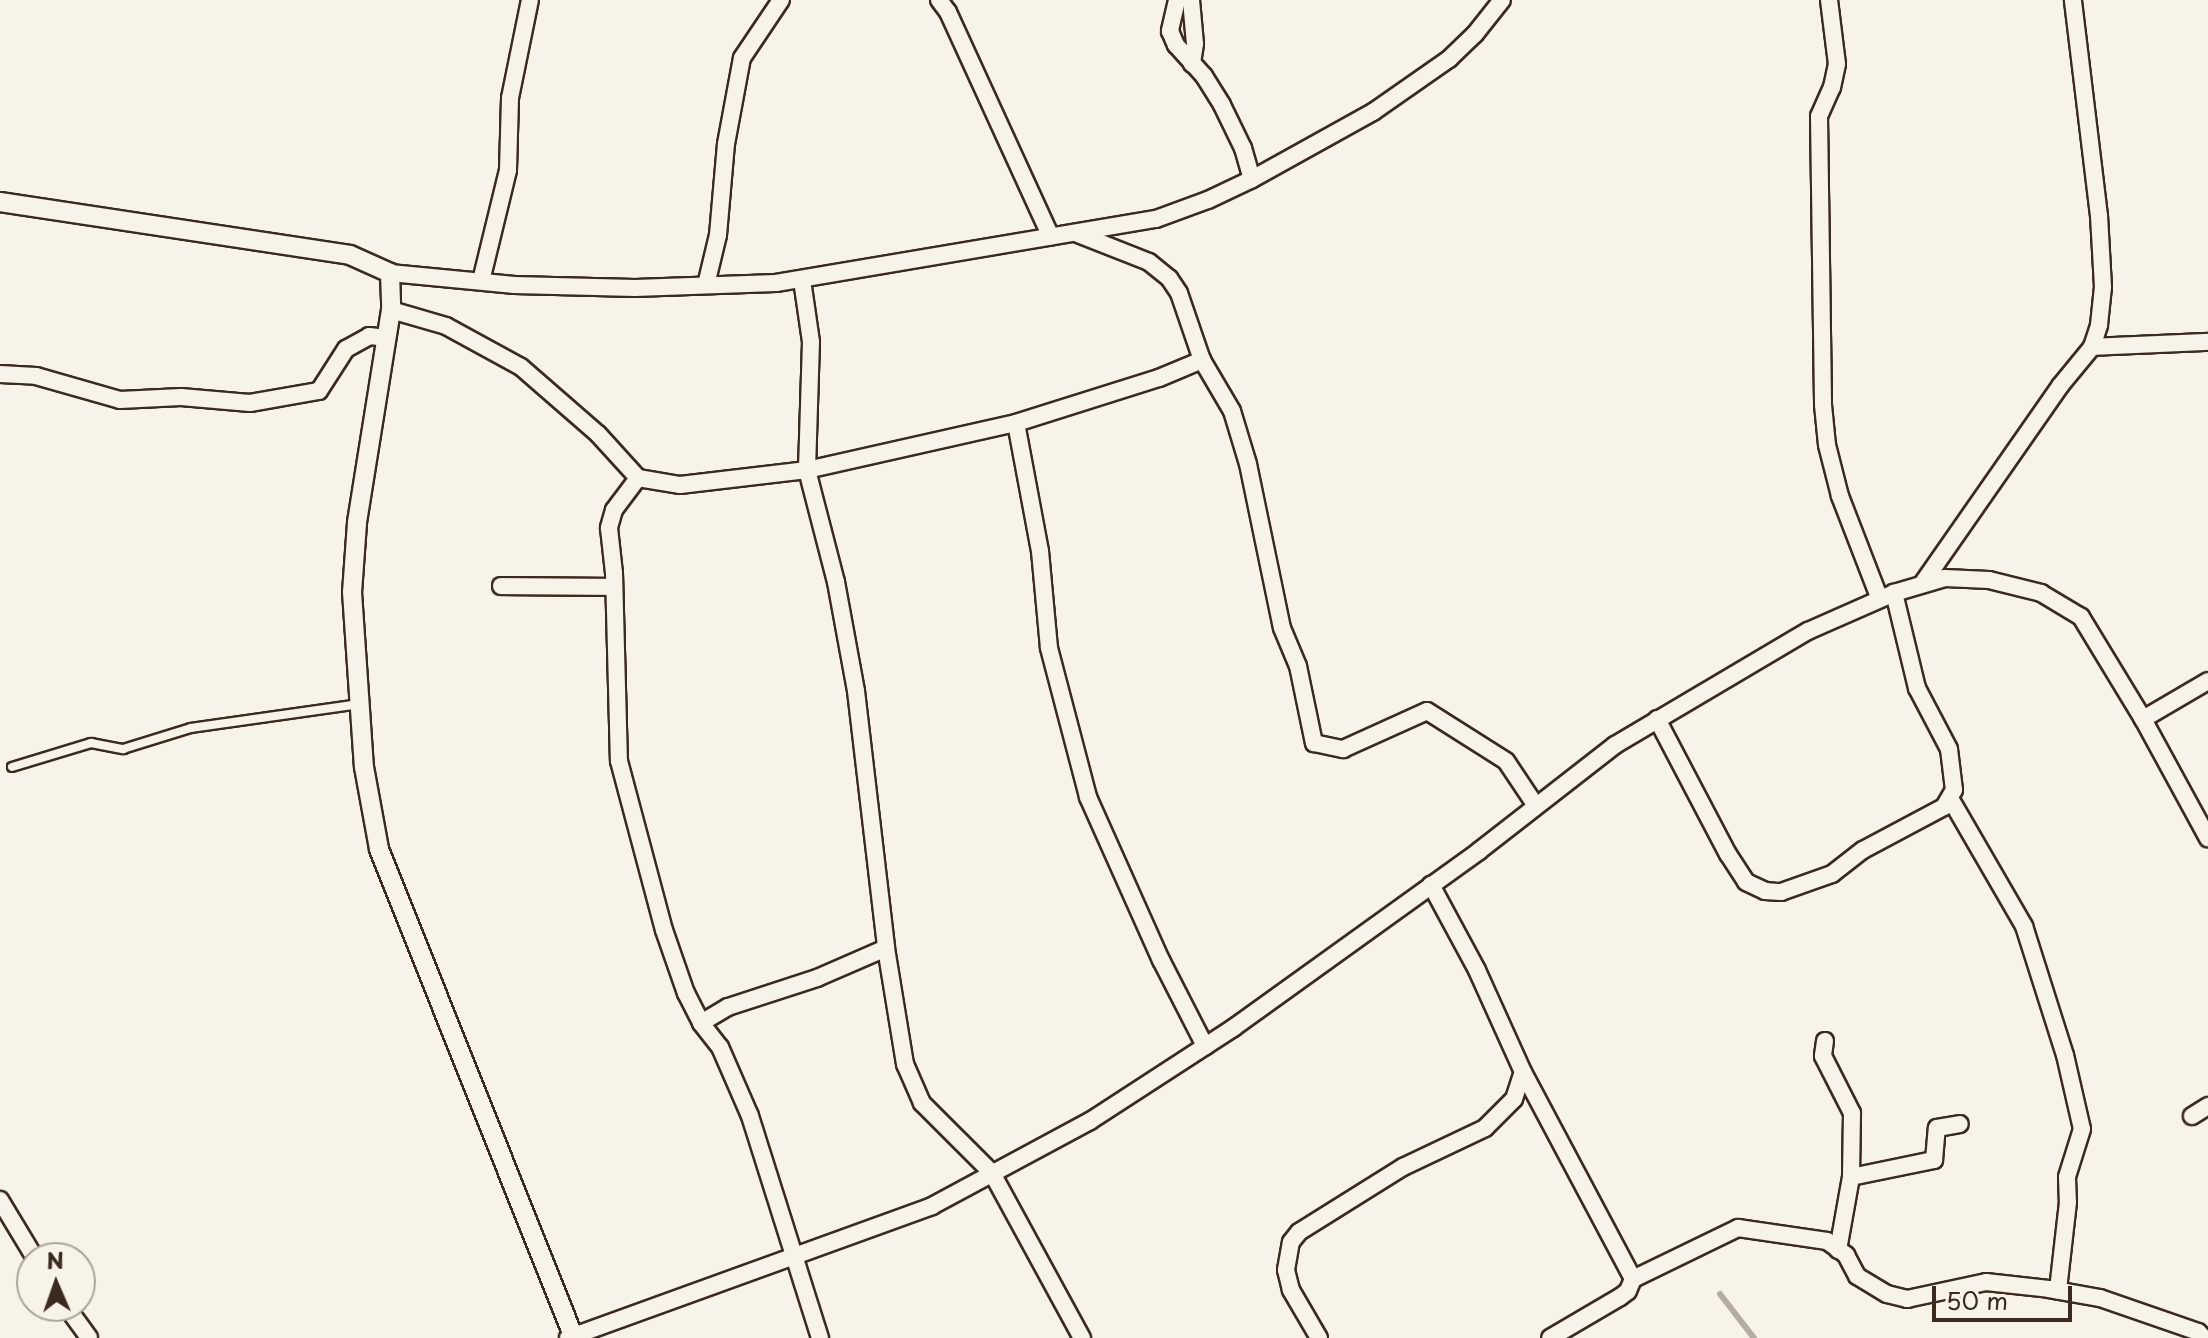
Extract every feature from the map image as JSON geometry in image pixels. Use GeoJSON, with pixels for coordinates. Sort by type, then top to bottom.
{"type":"FeatureCollection","features":[{"type":"Feature","properties":{"kind":"street"},"geometry":{"type":"LineString","coordinates":[[481,281],[508,170],[510,98],[530,0]]}},
{"type":"Feature","properties":{"kind":"street"},"geometry":{"type":"LineString","coordinates":[[706,285],[718,235],[726,144],[742,58],[781,0]]}},
{"type":"Feature","properties":{"kind":"street"},"geometry":{"type":"LineString","coordinates":[[939,0],[948,12],[1051,237]]}},
{"type":"Feature","properties":{"kind":"street"},"geometry":{"type":"LineString","coordinates":[[1177,0],[1170,31],[1176,45],[1222,105],[1243,148],[1252,179]]}},
{"type":"Feature","properties":{"kind":"street"},"geometry":{"type":"LineString","coordinates":[[1191,0],[1195,44],[1192,64]]}},
{"type":"Feature","properties":{"kind":"street"},"geometry":{"type":"LineString","coordinates":[[0,202],[350,255],[390,273],[481,281],[635,288],[802,280],[886,262],[1076,234],[1180,212],[1304,153],[1413,86],[1475,34],[1502,0]]}},
{"type":"Feature","properties":{"kind":"street"},"geometry":{"type":"LineString","coordinates":[[1657,719],[1728,854],[1746,882],[1765,891],[1794,889],[1832,874],[1863,850],[1936,812],[1951,800],[1955,780],[1949,749],[1917,688],[1886,595],[1840,496],[1823,405],[1819,116],[1832,87],[1837,64],[1829,0]]}},
{"type":"Feature","properties":{"kind":"street"},"geometry":{"type":"LineString","coordinates":[[1922,584],[2060,386],[2092,347],[2099,325],[2103,287],[2099,216],[2073,0]]}},
{"type":"Feature","properties":{"kind":"street"},"geometry":{"type":"LineString","coordinates":[[1076,234],[1149,262],[1169,278],[1179,293],[1202,360],[1232,411],[1248,464],[1282,628],[1298,666],[1314,743],[1343,749],[1427,711],[1506,761],[1536,806]]}},
{"type":"Feature","properties":{"kind":"street"},"geometry":{"type":"LineString","coordinates":[[390,273],[391,310],[357,523],[352,592],[364,767],[379,849],[572,1337],[932,1206],[1090,1121],[1205,1046],[1431,885],[1615,745],[1808,631],[1886,595],[1922,584],[1945,578],[1989,580],[2041,593],[2081,617],[2143,719],[2208,838]]}},
{"type":"Feature","properties":{"kind":"street"},"geometry":{"type":"LineString","coordinates":[[802,280],[811,342],[807,470],[836,582],[856,691],[886,948],[905,1064],[922,1103],[992,1173],[1082,1338]]}},
{"type":"Feature","properties":{"kind":"street"},"geometry":{"type":"LineString","coordinates":[[391,310],[446,326],[521,367],[589,425],[638,478],[680,485],[807,470],[1016,423],[1159,378],[1202,360]]}},
{"type":"Feature","properties":{"kind":"street"},"geometry":{"type":"LineString","coordinates":[[0,374],[36,376],[120,400],[181,397],[250,403],[319,391],[346,349],[369,336],[387,338]]}},
{"type":"Feature","properties":{"kind":"street"},"geometry":{"type":"LineString","coordinates":[[2092,347],[2208,342]]}},
{"type":"Feature","properties":{"kind":"street"},"geometry":{"type":"LineString","coordinates":[[1016,423],[1040,551],[1049,648],[1088,797],[1179,998],[1205,1046]]}},
{"type":"Feature","properties":{"kind":"street"},"geometry":{"type":"LineString","coordinates":[[638,478],[614,510],[609,528],[614,587],[619,761],[664,930],[686,993],[701,1023],[720,1047],[750,1116],[820,1338]]}},
{"type":"Feature","properties":{"kind":"street"},"geometry":{"type":"LineString","coordinates":[[501,586],[614,587]]}},
{"type":"Feature","properties":{"kind":"street"},"geometry":{"type":"LineString","coordinates":[[2143,719],[2208,681]]}},
{"type":"Feature","properties":{"kind":"street"},"geometry":{"type":"LineString","coordinates":[[1951,800],[2024,926],[2065,1055],[2082,1129],[2067,1177],[2068,1202],[2058,1290]]}},
{"type":"Feature","properties":{"kind":"street"},"geometry":{"type":"LineString","coordinates":[[1431,885],[1477,970],[1523,1072],[1633,1279]]}},
{"type":"Feature","properties":{"kind":"street"},"geometry":{"type":"LineString","coordinates":[[701,1023],[728,1007],[817,978],[886,948]]}},
{"type":"Feature","properties":{"kind":"street"},"geometry":{"type":"LineString","coordinates":[[1825,1041],[1823,1056],[1852,1113],[1851,1177],[1838,1250]]}},
{"type":"Feature","properties":{"kind":"street"},"geometry":{"type":"LineString","coordinates":[[1319,1338],[1291,1290],[1286,1270],[1291,1242],[1299,1232],[1403,1167],[1485,1128],[1514,1099],[1523,1072]]}},
{"type":"Feature","properties":{"kind":"street"},"geometry":{"type":"LineString","coordinates":[[2192,1116],[2208,1106]]}},
{"type":"Feature","properties":{"kind":"street"},"geometry":{"type":"LineString","coordinates":[[1851,1177],[1934,1160],[1937,1128],[1960,1124]]}},
{"type":"Feature","properties":{"kind":"street"},"geometry":{"type":"LineString","coordinates":[[0,1200],[25,1242]]}},
{"type":"Feature","properties":{"kind":"street"},"geometry":{"type":"LineString","coordinates":[[1550,1338],[1628,1291],[1633,1279],[1738,1228],[1827,1241],[1838,1250],[1857,1276],[1887,1294],[1907,1299],[1986,1282],[2058,1290],[2146,1313],[2204,1338]]}},
{"type":"Feature","properties":{"kind":"lane"},"geometry":{"type":"LineString","coordinates":[[12,767],[91,743],[123,749],[191,728],[360,704]]}},
{"type":"Feature","properties":{"kind":"waterway"},"geometry":{"type":"LineString","coordinates":[[1720,1294],[1754,1338]]}}]}
